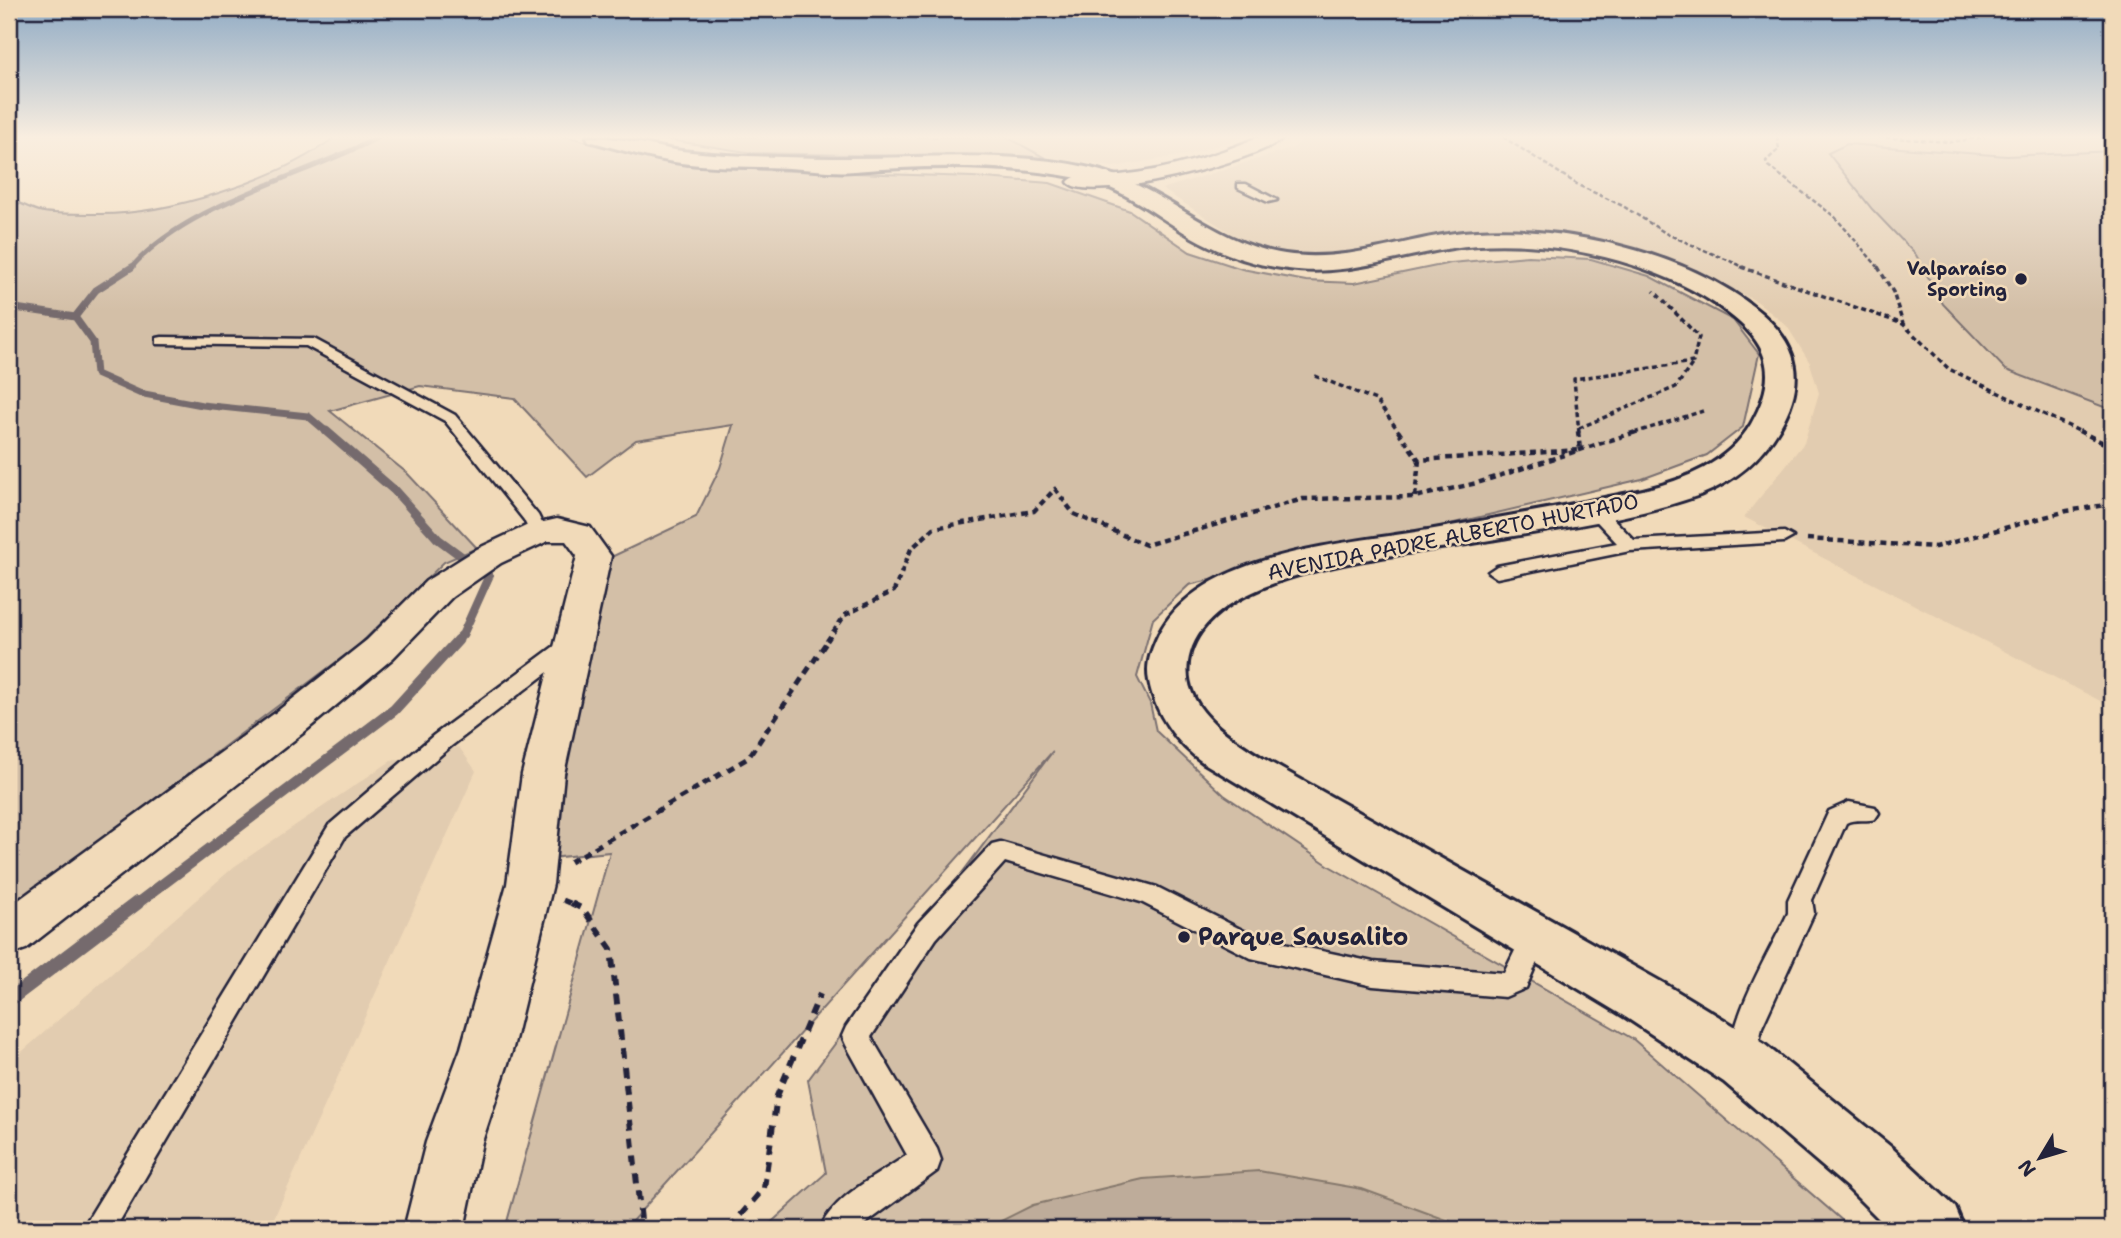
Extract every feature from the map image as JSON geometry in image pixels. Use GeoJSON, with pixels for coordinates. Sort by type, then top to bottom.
{"type":"FeatureCollection","features":[{"type":"Feature","properties":{"kind":"main road","name":"AVENIDA PADRE ALBERTO HURTADO"},"geometry":{"type":"LineString","coordinates":[[1122,195],[1193,246],[1237,263],[1277,271],[1311,274],[1374,270],[1455,249],[1517,240],[1606,251],[1649,262],[1720,295],[1773,341],[1780,357],[1778,394],[1767,423],[1744,456],[1723,471],[1676,492],[1595,510],[1313,562],[1250,578],[1217,593],[1190,614],[1171,643],[1167,668],[1173,696],[1194,731],[1248,771],[1646,1001],[1744,1063],[1870,1168],[1933,1229]]}},
{"type":"Feature","properties":{"kind":"street"},"geometry":{"type":"LineString","coordinates":[[9,934],[289,723],[380,649],[439,589],[489,556],[538,533],[557,529],[578,534],[594,556],[577,639],[543,774],[530,884],[486,1048],[454,1142],[434,1229]]}},
{"type":"Feature","properties":{"kind":"lane"},"geometry":{"type":"LineString","coordinates":[[1261,195],[1272,200]]}},
{"type":"Feature","properties":{"kind":"lane"},"geometry":{"type":"LineString","coordinates":[[162,341],[309,342],[450,418],[532,520],[538,533]]}},
{"type":"Feature","properties":{"kind":"lane"},"geometry":{"type":"LineString","coordinates":[[1595,510],[1630,546]]}},
{"type":"Feature","properties":{"kind":"lane"},"geometry":{"type":"LineString","coordinates":[[1497,572],[1630,546],[1784,537]]}},
{"type":"Feature","properties":{"kind":"lane"},"geometry":{"type":"LineString","coordinates":[[98,1229],[337,831],[442,741],[577,639]]}},
{"type":"Feature","properties":{"kind":"lane"},"geometry":{"type":"LineString","coordinates":[[1744,1063],[1748,1027],[1801,913],[1800,900],[1837,817],[1849,811],[1867,813]]}},
{"type":"Feature","properties":{"kind":"lane"},"geometry":{"type":"LineString","coordinates":[[836,1229],[855,1210],[926,1160],[856,1036],[927,931],[1000,850],[1148,894],[1251,947],[1373,974],[1505,985],[1517,980],[1535,936]]}},
{"type":"Feature","properties":{"kind":"path"},"geometry":{"type":"LineString","coordinates":[[1601,195],[1667,234],[1736,265],[1903,324],[1949,369],[2112,447]]}},
{"type":"Feature","properties":{"kind":"path"},"geometry":{"type":"LineString","coordinates":[[1813,195],[1856,240],[1888,283],[1903,324]]}},
{"type":"Feature","properties":{"kind":"path"},"geometry":{"type":"LineString","coordinates":[[1578,428],[1676,387],[1693,362],[1699,337],[1644,282]]}},
{"type":"Feature","properties":{"kind":"path"},"geometry":{"type":"LineString","coordinates":[[1580,450],[1574,379],[1693,362]]}},
{"type":"Feature","properties":{"kind":"path"},"geometry":{"type":"LineString","coordinates":[[1315,376],[1376,400],[1419,460],[1415,497]]}},
{"type":"Feature","properties":{"kind":"path"},"geometry":{"type":"LineString","coordinates":[[530,884],[748,758],[845,615],[894,591],[911,548],[934,528],[1034,511],[1055,489],[1074,514],[1146,545],[1303,499],[1415,497],[1477,483],[1703,411]]}},
{"type":"Feature","properties":{"kind":"path"},"geometry":{"type":"LineString","coordinates":[[1419,460],[1497,453],[1580,450]]}},
{"type":"Feature","properties":{"kind":"path"},"geometry":{"type":"LineString","coordinates":[[1784,537],[1935,547],[2067,511],[2112,504]]}},
{"type":"Feature","properties":{"kind":"path"},"geometry":{"type":"LineString","coordinates":[[530,884],[583,909],[611,949],[642,1229]]}},
{"type":"Feature","properties":{"kind":"path"},"geometry":{"type":"LineString","coordinates":[[729,1229],[764,1188],[777,1096],[820,994]]}},
{"type":"Feature","properties":{"kind":"shaded area"},"geometry":{"type":"Polygon","coordinates":[[[213,195],[1084,195],[1130,211],[1190,252],[1242,269],[1306,281],[1354,283],[1451,263],[1528,256],[1591,259],[1649,276],[1733,320],[1759,354],[1743,427],[1707,455],[1642,479],[1189,585],[1153,619],[1137,677],[1150,703],[1156,731],[1224,795],[1331,867],[1633,1039],[1852,1229],[764,1229],[826,1173],[808,1080],[1053,751],[625,1229],[505,1229],[610,852],[530,860],[607,559],[696,517],[720,468],[733,425],[636,440],[587,477],[514,398],[420,386],[330,411],[407,473],[477,548],[444,562],[360,644],[9,909],[9,201],[39,211],[93,214],[153,209],[213,195]]]}},
{"type":"Feature","properties":{"kind":"shaded area"},"geometry":{"type":"Polygon","coordinates":[[[1171,195],[1861,195],[1916,255],[1943,304],[2006,370],[2112,410],[2112,707],[1744,517],[1804,443],[1819,393],[1810,363],[1787,326],[1758,302],[1696,271],[1630,248],[1569,237],[1303,256],[1246,243],[1171,195]]]}},
{"type":"Feature","properties":{"kind":"shaded area","name":"Valparaíso Sporting"},"geometry":{"type":"Polygon","coordinates":[[[1861,195],[2112,195],[2112,410],[2006,370],[1943,304],[1916,255],[1861,195]]]}},
{"type":"Feature","properties":{"kind":"shaded area"},"geometry":{"type":"Polygon","coordinates":[[[459,747],[476,771],[269,1229],[9,1229],[9,1063],[235,866],[391,761],[459,747]]]}},
{"type":"Feature","properties":{"kind":"building"},"geometry":{"type":"Polygon","coordinates":[[[1259,1171],[1362,1189],[1471,1229],[985,1229],[1033,1205],[1143,1179],[1259,1171]]]}},
{"type":"Feature","properties":{"kind":"waterway"},"geometry":{"type":"LineString","coordinates":[[131,268],[155,245],[182,226],[245,195]]}},
{"type":"Feature","properties":{"kind":"waterway"},"geometry":{"type":"LineString","coordinates":[[75,317],[96,290],[132,267]]}},
{"type":"Feature","properties":{"kind":"waterway"},"geometry":{"type":"LineString","coordinates":[[9,307],[75,317]]}},
{"type":"Feature","properties":{"kind":"waterway"},"geometry":{"type":"LineString","coordinates":[[75,317],[93,342],[96,374],[139,393],[202,405],[308,416],[328,433]]}},
{"type":"Feature","properties":{"kind":"waterway"},"geometry":{"type":"LineString","coordinates":[[326,431],[394,490],[438,539],[461,556]]}},
{"type":"Feature","properties":{"kind":"waterway"},"geometry":{"type":"LineString","coordinates":[[456,641],[463,634],[489,576]]}},
{"type":"Feature","properties":{"kind":"waterway"},"geometry":{"type":"LineString","coordinates":[[135,905],[394,710],[458,640]]}},
{"type":"Feature","properties":{"kind":"waterway"},"geometry":{"type":"LineString","coordinates":[[9,1000],[137,903]]}},
{"type":"Feature","properties":{"kind":"place","name":"Valparaíso Sporting"},"geometry":{"type":"Point","coordinates":[2021,279]}},
{"type":"Feature","properties":{"kind":"place","name":"Parque Sausalito"},"geometry":{"type":"Point","coordinates":[1184,937]}}]}
